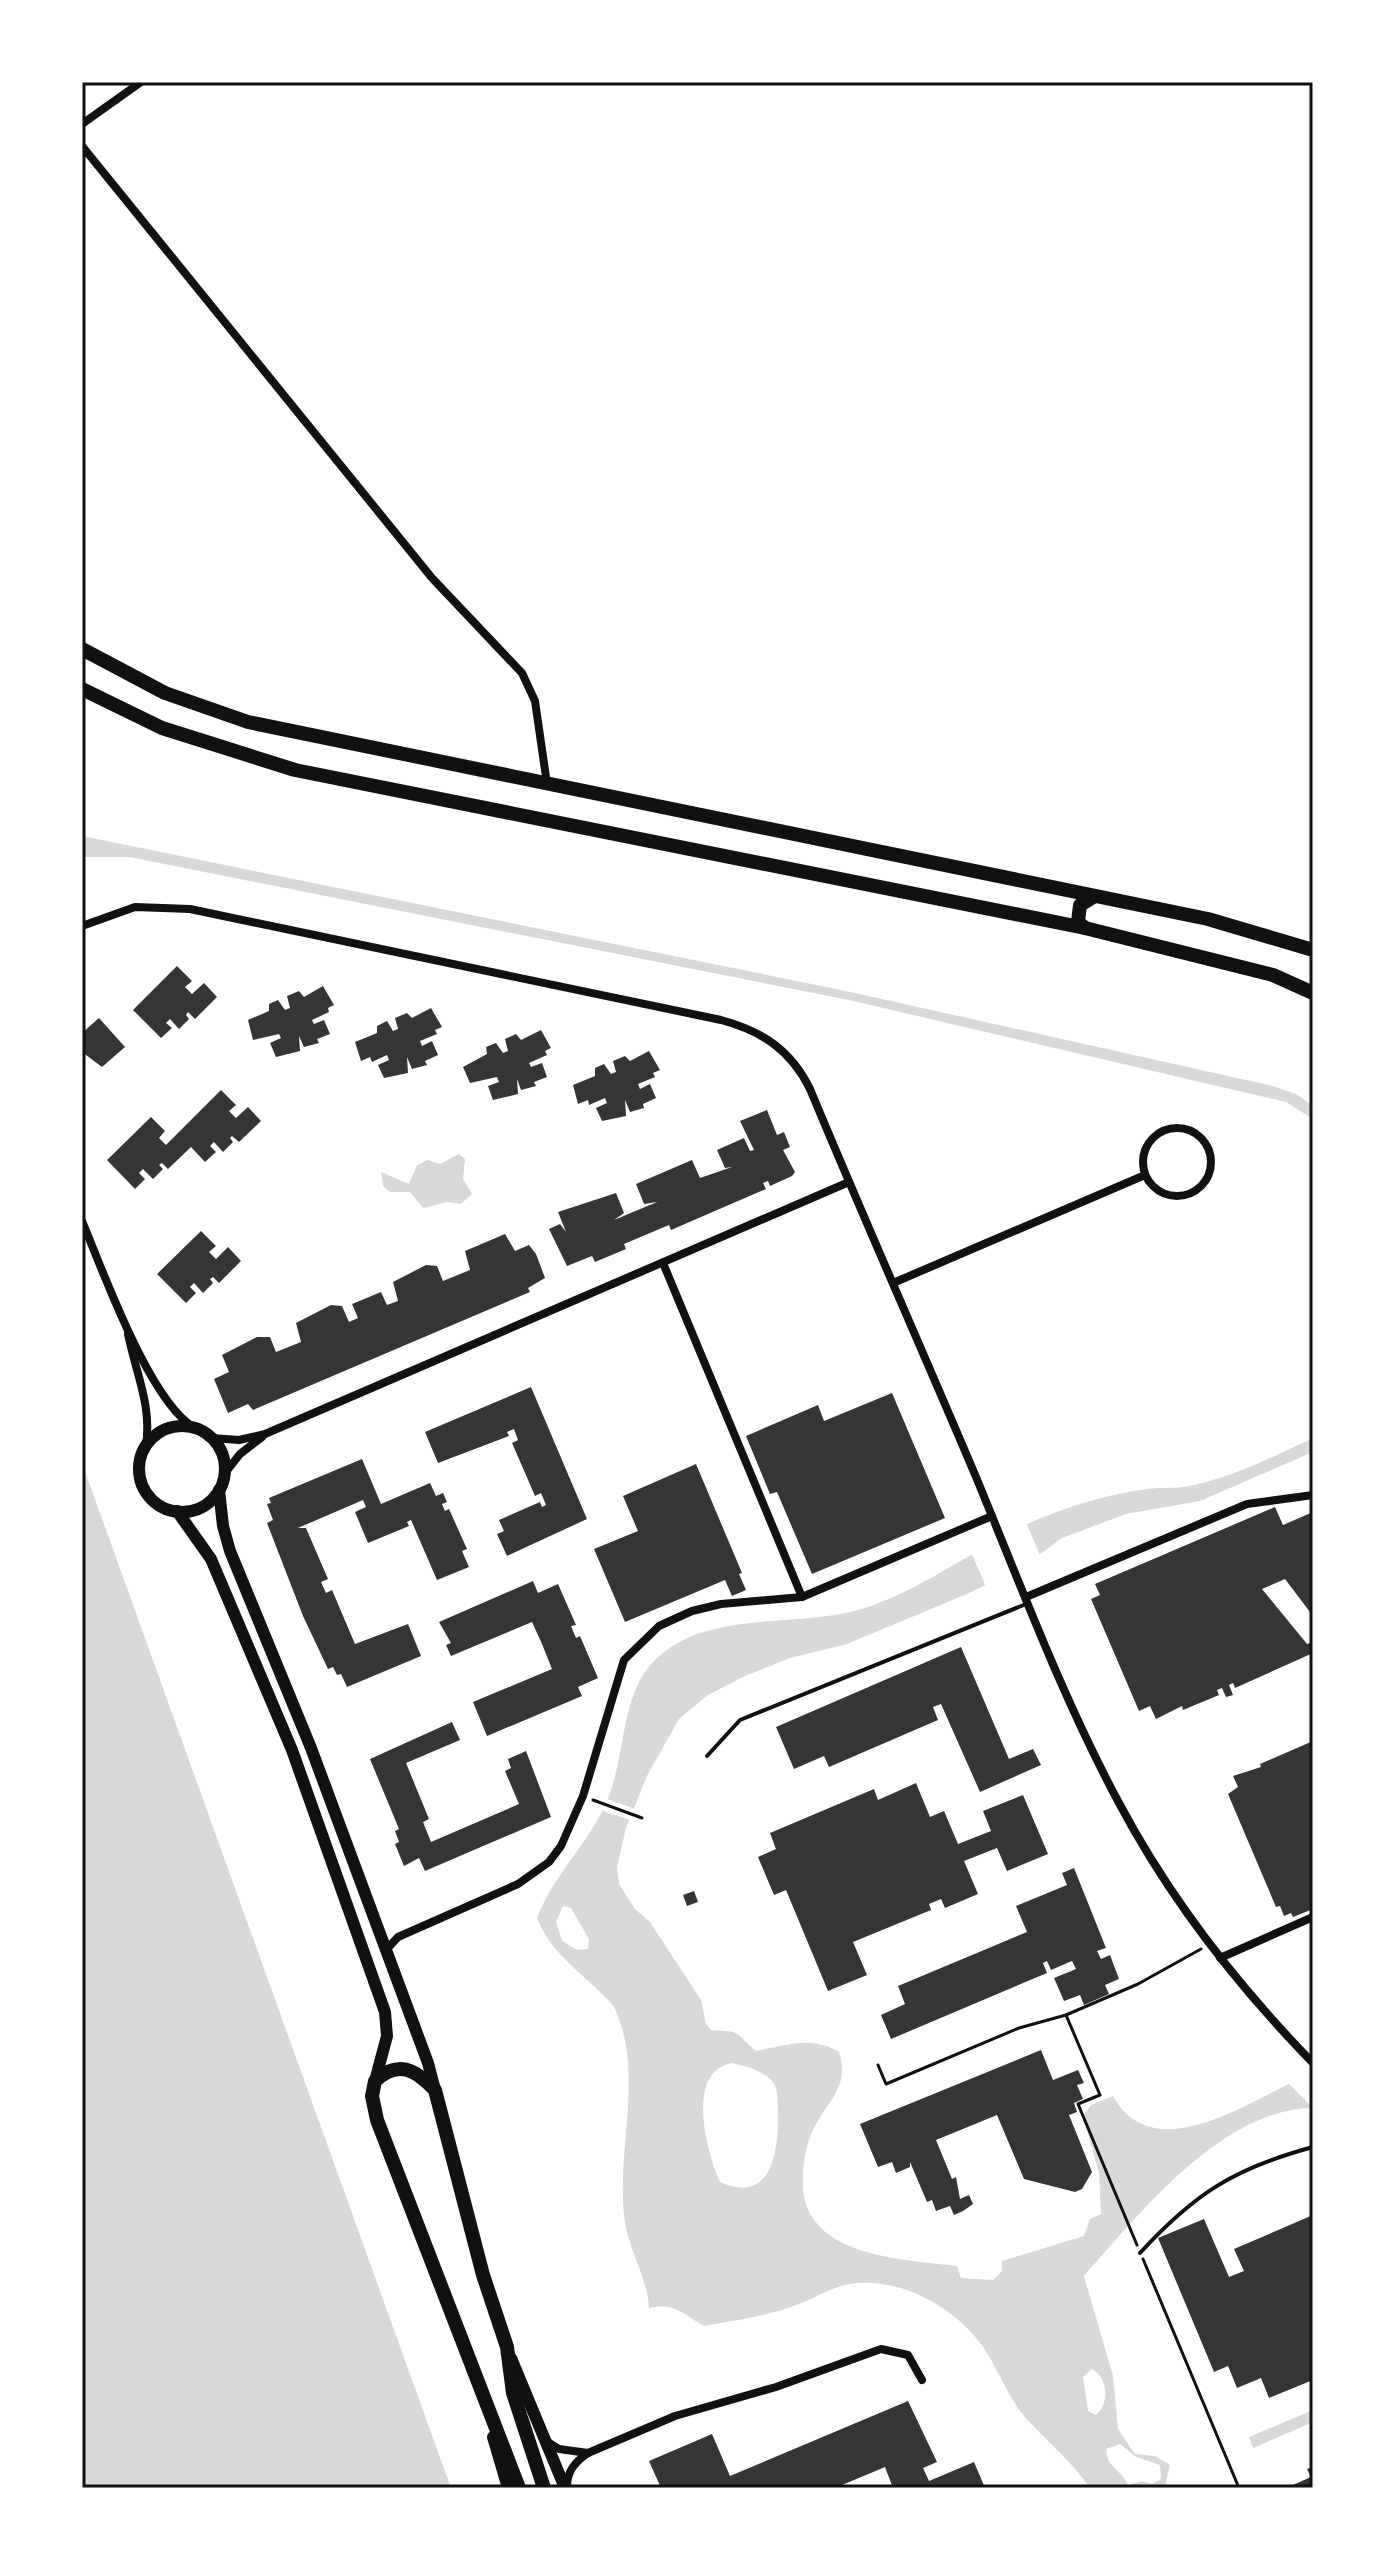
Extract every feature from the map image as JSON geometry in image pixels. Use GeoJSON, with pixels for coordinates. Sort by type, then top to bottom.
{"type":"FeatureCollection","features":[{"type":"Feature","properties":{"kind":"main road"},"geometry":{"type":"LineString","coordinates":[[82,649],[165,693],[248,722],[1245,928],[1313,950]]}},
{"type":"Feature","properties":{"kind":"main road"},"geometry":{"type":"LineString","coordinates":[[82,689],[162,728],[295,770],[1085,928],[1273,975],[1313,993]]}},
{"type":"Feature","properties":{"kind":"main road"},"geometry":{"type":"LineString","coordinates":[[1085,928],[1078,922],[1080,905],[1093,897]]}},
{"type":"Feature","properties":{"kind":"main road"},"geometry":{"type":"LineString","coordinates":[[219,1490],[201,1507],[177,1511],[166,1508],[147,1493],[139,1470],[146,1446],[167,1429],[195,1428],[212,1438],[224,1458],[225,1473],[219,1490],[223,1526],[230,1551],[311,1748],[428,2063],[483,2275],[507,2347],[566,2488]]}},
{"type":"Feature","properties":{"kind":"main road"},"geometry":{"type":"LineString","coordinates":[[177,1511],[211,1559],[292,1750],[385,2012],[387,2036],[372,2096],[377,2120],[519,2488]]}},
{"type":"Feature","properties":{"kind":"main road"},"geometry":{"type":"LineString","coordinates":[[375,2081],[392,2069],[405,2068],[418,2073],[435,2090]]}},
{"type":"Feature","properties":{"kind":"main road"},"geometry":{"type":"LineString","coordinates":[[507,2347],[513,2393],[544,2488]]}},
{"type":"Feature","properties":{"kind":"main road"},"geometry":{"type":"LineString","coordinates":[[478,2388],[508,2488]]}},
{"type":"Feature","properties":{"kind":"street"},"geometry":{"type":"LineString","coordinates":[[82,124],[141,82]]}},
{"type":"Feature","properties":{"kind":"street"},"geometry":{"type":"LineString","coordinates":[[82,146],[432,578],[522,673],[535,701],[547,784]]}},
{"type":"Feature","properties":{"kind":"street"},"geometry":{"type":"LineString","coordinates":[[82,926],[118,911],[153,906],[190,909],[721,1020],[754,1030],[781,1048],[802,1074],[1020,1584],[1120,1806],[1209,1944],[1313,2063]]}},
{"type":"Feature","properties":{"kind":"street"},"geometry":{"type":"LineString","coordinates":[[1171,1128],[1191,1131],[1200,1136],[1211,1154],[1209,1174],[1204,1183],[1188,1195],[1167,1195],[1158,1191],[1145,1175],[1143,1156],[1147,1146],[1161,1132],[1171,1128]]}},
{"type":"Feature","properties":{"kind":"street"},"geometry":{"type":"LineString","coordinates":[[893,1283],[1145,1175]]}},
{"type":"Feature","properties":{"kind":"street"},"geometry":{"type":"LineString","coordinates":[[212,1438],[239,1440],[265,1434],[849,1182]]}},
{"type":"Feature","properties":{"kind":"street"},"geometry":{"type":"LineString","coordinates":[[82,1221],[127,1329],[168,1406],[195,1428]]}},
{"type":"Feature","properties":{"kind":"street"},"geometry":{"type":"LineString","coordinates":[[663,1263],[802,1597]]}},
{"type":"Feature","properties":{"kind":"street"},"geometry":{"type":"LineString","coordinates":[[127,1329],[134,1367],[148,1403],[146,1446]]}},
{"type":"Feature","properties":{"kind":"street"},"geometry":{"type":"LineString","coordinates":[[225,1473],[240,1454],[265,1434]]}},
{"type":"Feature","properties":{"kind":"street"},"geometry":{"type":"LineString","coordinates":[[1027,1600],[1247,1504],[1269,1499],[1299,1500],[1313,1495]]}},
{"type":"Feature","properties":{"kind":"street"},"geometry":{"type":"LineString","coordinates":[[386,1953],[389,1944],[412,1930],[518,1884],[549,1862],[561,1846],[583,1796],[624,1660],[659,1626],[692,1611],[721,1604],[802,1597],[993,1519]]}},
{"type":"Feature","properties":{"kind":"street"},"geometry":{"type":"LineString","coordinates":[[1220,1958],[1313,1917]]}},
{"type":"Feature","properties":{"kind":"street"},"geometry":{"type":"LineString","coordinates":[[375,1923],[392,1934],[412,1930]]}},
{"type":"Feature","properties":{"kind":"street"},"geometry":{"type":"LineString","coordinates":[[566,2488],[567,2476],[578,2460],[588,2453],[665,2420],[776,2387],[871,2351],[902,2351],[913,2360],[922,2380]]}},
{"type":"Feature","properties":{"kind":"street"},"geometry":{"type":"LineString","coordinates":[[545,2439],[559,2449],[588,2453]]}},
{"type":"Feature","properties":{"kind":"lane"},"geometry":{"type":"LineString","coordinates":[[707,1756],[740,1720],[1027,1600]]}},
{"type":"Feature","properties":{"kind":"lane"},"geometry":{"type":"LineString","coordinates":[[1140,2253],[1164,2226],[1212,2186],[1247,2168],[1313,2147]]}},
{"type":"Feature","properties":{"kind":"path"},"geometry":{"type":"LineString","coordinates":[[589,1799],[642,1818]]}},
{"type":"Feature","properties":{"kind":"path"},"geometry":{"type":"LineString","coordinates":[[878,2065],[886,2084],[1019,2028],[1066,2015],[1138,1984],[1209,1944]]}},
{"type":"Feature","properties":{"kind":"path"},"geometry":{"type":"LineString","coordinates":[[1066,2015],[1100,2095],[1078,2104],[1239,2488]]}},
{"type":"Feature","properties":{"kind":"shaded area"},"geometry":{"type":"Polygon","coordinates":[[[82,836],[846,991],[1273,1086],[1296,1094],[1313,1106],[1313,1119],[1286,1102],[849,1000],[129,857],[82,857],[82,836]]]}},
{"type":"Feature","properties":{"kind":"shaded area"},"geometry":{"type":"Polygon","coordinates":[[[459,1154],[465,1159],[463,1179],[472,1194],[461,1204],[447,1202],[423,1208],[410,1192],[390,1192],[383,1186],[381,1172],[409,1184],[417,1165],[428,1160],[440,1164],[459,1154]]]}},
{"type":"Feature","properties":{"kind":"shaded area"},"geometry":{"type":"Polygon","coordinates":[[[1313,1438],[1313,1452],[1200,1501],[1126,1514],[1062,1538],[1025,1565],[967,1594],[847,1644],[790,1658],[708,1695],[679,1719],[647,1776],[626,1828],[617,1867],[619,1884],[635,1909],[650,1922],[701,2000],[706,2024],[711,2030],[737,2034],[756,2051],[808,2043],[839,2052],[842,2064],[840,2083],[808,2142],[803,2187],[809,2210],[821,2228],[840,2241],[862,2250],[886,2257],[957,2266],[961,2278],[993,2280],[1002,2271],[1002,2261],[1084,2236],[1090,2219],[1101,2214],[1099,2173],[1083,2116],[1091,2105],[1113,2096],[1130,2117],[1152,2127],[1176,2129],[1229,2113],[1301,2078],[1313,2108],[1280,2113],[1247,2126],[1215,2145],[1157,2196],[1084,2276],[1113,2376],[1118,2429],[1135,2454],[1155,2456],[1170,2465],[1165,2486],[1090,2488],[1018,2408],[972,2333],[944,2309],[911,2291],[875,2283],[849,2284],[776,2312],[704,2326],[672,2308],[649,2308],[624,2215],[629,2085],[623,2033],[613,2006],[554,1947],[537,1918],[554,1885],[603,1810],[615,1777],[635,1690],[643,1675],[653,1662],[675,1645],[699,1633],[865,1608],[914,1587],[1006,1535],[1054,1513],[1123,1493],[1184,1487],[1221,1478],[1313,1438]],[[563,1906],[556,1922],[562,1941],[577,1950],[588,1949],[589,1939],[571,1908],[563,1906]],[[733,2063],[718,2069],[708,2081],[704,2096],[705,2134],[710,2153],[720,2182],[738,2187],[752,2186],[762,2180],[774,2156],[778,2126],[776,2088],[768,2077],[748,2067],[733,2063]],[[1092,2369],[1083,2377],[1088,2411],[1096,2415],[1104,2404],[1104,2384],[1092,2369]],[[1120,2444],[1106,2449],[1112,2465],[1128,2485],[1142,2481],[1152,2484],[1161,2479],[1160,2465],[1136,2457],[1120,2444]]]}},
{"type":"Feature","properties":{"kind":"shaded area"},"geometry":{"type":"Polygon","coordinates":[[[82,1463],[429,2427],[451,2488],[82,2488],[82,1463]]]}},
{"type":"Feature","properties":{"kind":"shaded area"},"geometry":{"type":"Polygon","coordinates":[[[1313,2410],[1313,2422],[1253,2448],[1249,2437],[1313,2410]]]}},
{"type":"Feature","properties":{"kind":"pier"},"geometry":{"type":"Polygon","coordinates":[[[1026,1522],[1041,1558],[987,1589],[970,1550],[1026,1522]]]}},
{"type":"Feature","properties":{"kind":"pier"},"geometry":{"type":"Polygon","coordinates":[[[604,1798],[638,1810],[633,1821],[597,1809],[604,1798]]]}},
{"type":"Feature","properties":{"kind":"pier"},"geometry":{"type":"Polygon","coordinates":[[[1313,2068],[1313,2108],[1286,2081],[1313,2068]]]}},
{"type":"Feature","properties":{"kind":"building"},"geometry":{"type":"Polygon","coordinates":[[[177,966],[192,981],[185,987],[192,994],[204,983],[217,997],[195,1019],[188,1012],[186,1015],[189,1019],[179,1029],[170,1019],[166,1023],[172,1028],[161,1038],[133,1010],[177,966]]]}},
{"type":"Feature","properties":{"kind":"building"},"geometry":{"type":"Polygon","coordinates":[[[323,986],[334,1005],[328,1008],[329,1012],[312,1020],[314,1024],[324,1020],[330,1034],[317,1039],[319,1043],[304,1047],[299,1036],[300,1051],[276,1057],[270,1043],[281,1038],[279,1034],[253,1040],[248,1020],[269,1011],[269,1004],[278,1000],[285,1010],[290,1008],[287,996],[299,991],[304,997],[323,986]]]}},
{"type":"Feature","properties":{"kind":"building"},"geometry":{"type":"Polygon","coordinates":[[[431,1008],[442,1027],[435,1030],[437,1034],[420,1041],[422,1046],[432,1041],[438,1055],[425,1061],[427,1065],[412,1069],[407,1057],[408,1073],[384,1078],[378,1065],[389,1060],[387,1055],[372,1062],[370,1057],[361,1061],[355,1042],[377,1033],[377,1026],[387,1021],[393,1031],[398,1029],[395,1018],[407,1013],[412,1018],[431,1008]]]}},
{"type":"Feature","properties":{"kind":"building"},"geometry":{"type":"Polygon","coordinates":[[[99,1018],[125,1047],[102,1067],[82,1052],[82,1033],[99,1018]]]}},
{"type":"Feature","properties":{"kind":"building"},"geometry":{"type":"Polygon","coordinates":[[[541,1030],[551,1048],[545,1051],[547,1055],[529,1063],[531,1067],[542,1063],[547,1077],[534,1082],[536,1086],[521,1090],[517,1079],[518,1094],[493,1100],[488,1086],[499,1082],[497,1077],[470,1083],[463,1067],[487,1054],[486,1047],[496,1043],[503,1053],[508,1051],[505,1039],[516,1034],[521,1040],[541,1030]]]}},
{"type":"Feature","properties":{"kind":"building"},"geometry":{"type":"Polygon","coordinates":[[[649,1051],[660,1070],[653,1073],[655,1077],[638,1084],[640,1089],[650,1084],[656,1098],[643,1104],[644,1108],[630,1112],[625,1100],[626,1116],[602,1121],[596,1108],[607,1103],[605,1098],[589,1105],[588,1100],[578,1104],[573,1085],[595,1076],[595,1068],[604,1064],[611,1074],[616,1072],[613,1061],[625,1056],[630,1061],[649,1051]]]}},
{"type":"Feature","properties":{"kind":"building"},"geometry":{"type":"Polygon","coordinates":[[[221,1090],[236,1105],[229,1111],[236,1118],[248,1107],[261,1121],[239,1142],[232,1136],[233,1142],[223,1152],[214,1142],[210,1146],[216,1152],[205,1162],[191,1147],[168,1169],[162,1163],[159,1165],[163,1169],[153,1179],[143,1169],[139,1173],[145,1179],[135,1189],[107,1160],[151,1117],[165,1131],[159,1138],[166,1145],[221,1090]]]}},
{"type":"Feature","properties":{"kind":"building"},"geometry":{"type":"Polygon","coordinates":[[[767,1110],[777,1135],[784,1132],[790,1147],[783,1150],[795,1172],[792,1176],[770,1186],[768,1181],[763,1183],[766,1189],[671,1230],[669,1225],[624,1244],[626,1249],[595,1262],[592,1256],[567,1266],[549,1229],[560,1224],[566,1232],[558,1212],[616,1193],[624,1213],[614,1220],[657,1202],[644,1204],[636,1184],[692,1160],[700,1178],[732,1167],[725,1168],[717,1150],[744,1138],[750,1151],[754,1150],[740,1121],[767,1110]]]}},
{"type":"Feature","properties":{"kind":"building"},"geometry":{"type":"Polygon","coordinates":[[[201,1231],[216,1246],[209,1252],[216,1259],[228,1247],[241,1261],[219,1283],[213,1277],[210,1279],[213,1283],[203,1293],[194,1283],[190,1287],[196,1293],[186,1303],[157,1274],[201,1231]]]}},
{"type":"Feature","properties":{"kind":"building"},"geometry":{"type":"Polygon","coordinates":[[[505,1234],[515,1251],[529,1245],[536,1254],[545,1278],[528,1288],[530,1292],[253,1410],[248,1404],[228,1413],[214,1379],[229,1372],[222,1355],[257,1337],[270,1337],[276,1352],[301,1342],[296,1323],[331,1305],[342,1306],[349,1322],[358,1318],[352,1304],[381,1292],[387,1305],[398,1301],[393,1282],[426,1265],[437,1266],[443,1281],[470,1270],[465,1251],[505,1234]]]}},
{"type":"Feature","properties":{"kind":"building"},"geometry":{"type":"Polygon","coordinates":[[[531,1387],[587,1519],[507,1556],[497,1534],[504,1531],[499,1520],[540,1502],[542,1507],[546,1505],[541,1493],[535,1496],[512,1443],[518,1440],[514,1429],[507,1432],[509,1436],[438,1463],[425,1432],[531,1387]]]}},
{"type":"Feature","properties":{"kind":"building"},"geometry":{"type":"Polygon","coordinates":[[[892,1393],[945,1518],[812,1574],[777,1492],[770,1494],[746,1436],[818,1405],[824,1421],[892,1393]]]}},
{"type":"Feature","properties":{"kind":"building"},"geometry":{"type":"Polygon","coordinates":[[[362,1459],[381,1504],[430,1483],[436,1496],[443,1493],[447,1502],[442,1504],[445,1511],[449,1509],[467,1549],[462,1551],[469,1567],[437,1580],[411,1520],[407,1522],[409,1526],[368,1543],[355,1512],[366,1507],[363,1500],[298,1528],[306,1528],[328,1579],[321,1582],[326,1593],[332,1590],[355,1644],[408,1624],[421,1656],[347,1687],[341,1674],[337,1675],[333,1667],[328,1669],[303,1616],[267,1523],[273,1520],[267,1504],[271,1503],[269,1498],[362,1459]]]}},
{"type":"Feature","properties":{"kind":"building"},"geometry":{"type":"Polygon","coordinates":[[[696,1464],[742,1573],[739,1574],[746,1590],[732,1596],[725,1580],[625,1622],[594,1549],[638,1531],[623,1496],[696,1464]]]}},
{"type":"Feature","properties":{"kind":"building"},"geometry":{"type":"Polygon","coordinates":[[[1275,1507],[1283,1525],[1313,1512],[1313,1616],[1285,1579],[1262,1589],[1307,1644],[1313,1642],[1313,1653],[1235,1688],[1233,1683],[1229,1685],[1233,1695],[1226,1697],[1222,1688],[1217,1690],[1219,1695],[1183,1710],[1182,1706],[1156,1719],[1150,1706],[1139,1711],[1091,1599],[1100,1595],[1095,1584],[1275,1507]]]}},
{"type":"Feature","properties":{"kind":"building"},"geometry":{"type":"Polygon","coordinates":[[[533,1581],[538,1593],[558,1584],[576,1625],[571,1626],[576,1638],[580,1636],[598,1678],[578,1687],[582,1696],[487,1736],[473,1702],[552,1669],[542,1644],[532,1622],[451,1656],[446,1645],[451,1643],[439,1622],[533,1581]]]}},
{"type":"Feature","properties":{"kind":"building"},"geometry":{"type":"Polygon","coordinates":[[[961,1647],[1009,1759],[1033,1749],[1041,1765],[980,1792],[941,1704],[933,1707],[938,1720],[829,1767],[824,1756],[794,1769],[776,1727],[961,1647]]]}},
{"type":"Feature","properties":{"kind":"building"},"geometry":{"type":"Polygon","coordinates":[[[452,1722],[460,1740],[406,1763],[429,1819],[423,1822],[431,1842],[519,1804],[505,1771],[511,1768],[508,1759],[526,1751],[551,1817],[425,1871],[419,1858],[404,1866],[395,1844],[399,1842],[395,1831],[399,1829],[370,1759],[452,1722]]]}},
{"type":"Feature","properties":{"kind":"building"},"geometry":{"type":"Polygon","coordinates":[[[1313,1741],[1313,1909],[1293,1917],[1291,1913],[1284,1916],[1280,1906],[1276,1907],[1228,1794],[1238,1787],[1233,1776],[1261,1767],[1260,1764],[1313,1741]]]}},
{"type":"Feature","properties":{"kind":"building"},"geometry":{"type":"Polygon","coordinates":[[[916,1783],[930,1817],[944,1811],[958,1844],[991,1831],[983,1811],[1023,1795],[1048,1854],[1007,1871],[997,1848],[964,1861],[978,1894],[945,1908],[941,1899],[929,1904],[931,1910],[853,1942],[867,1975],[828,1991],[786,1890],[774,1895],[758,1857],[776,1849],[770,1833],[874,1789],[878,1800],[916,1783]]]}},
{"type":"Feature","properties":{"kind":"building"},"geometry":{"type":"Polygon","coordinates":[[[1074,1868],[1106,1948],[1097,1951],[1101,1959],[1110,1955],[1119,1979],[1105,1985],[1109,1994],[1084,2005],[1080,1995],[1064,2001],[1054,1978],[1076,1969],[1072,1961],[1051,1970],[1047,1961],[1043,1963],[1047,1973],[891,2039],[881,2015],[905,2004],[898,1986],[1027,1932],[1016,1906],[1067,1885],[1062,1873],[1074,1868]]]}},
{"type":"Feature","properties":{"kind":"building"},"geometry":{"type":"Polygon","coordinates":[[[694,1891],[698,1902],[687,1906],[683,1895],[694,1891]]]}},
{"type":"Feature","properties":{"kind":"building"},"geometry":{"type":"Polygon","coordinates":[[[1041,2050],[1053,2080],[1078,2070],[1084,2083],[1077,2085],[1083,2099],[1074,2103],[1077,2112],[1069,2115],[1092,2172],[1082,2189],[1075,2192],[1024,2179],[997,2115],[936,2140],[952,2179],[956,2177],[960,2199],[969,2195],[973,2204],[954,2215],[950,2206],[936,2211],[932,2200],[927,2202],[910,2162],[910,2167],[896,2173],[892,2162],[878,2167],[860,2124],[1041,2050]]]}},
{"type":"Feature","properties":{"kind":"building"},"geometry":{"type":"Polygon","coordinates":[[[1313,2215],[1313,2380],[1269,2398],[1261,2378],[1237,2388],[1228,2366],[1214,2372],[1158,2238],[1204,2219],[1229,2277],[1244,2271],[1234,2249],[1313,2215]]]}},
{"type":"Feature","properties":{"kind":"building"},"geometry":{"type":"Polygon","coordinates":[[[908,2401],[937,2462],[923,2468],[929,2481],[974,2462],[985,2488],[893,2488],[885,2467],[835,2488],[661,2488],[649,2461],[712,2434],[730,2476],[908,2401]]]}},
{"type":"Feature","properties":{"kind":"building"},"geometry":{"type":"Polygon","coordinates":[[[1313,2467],[1313,2488],[1286,2488],[1311,2477],[1307,2469],[1313,2467]]]}}]}
